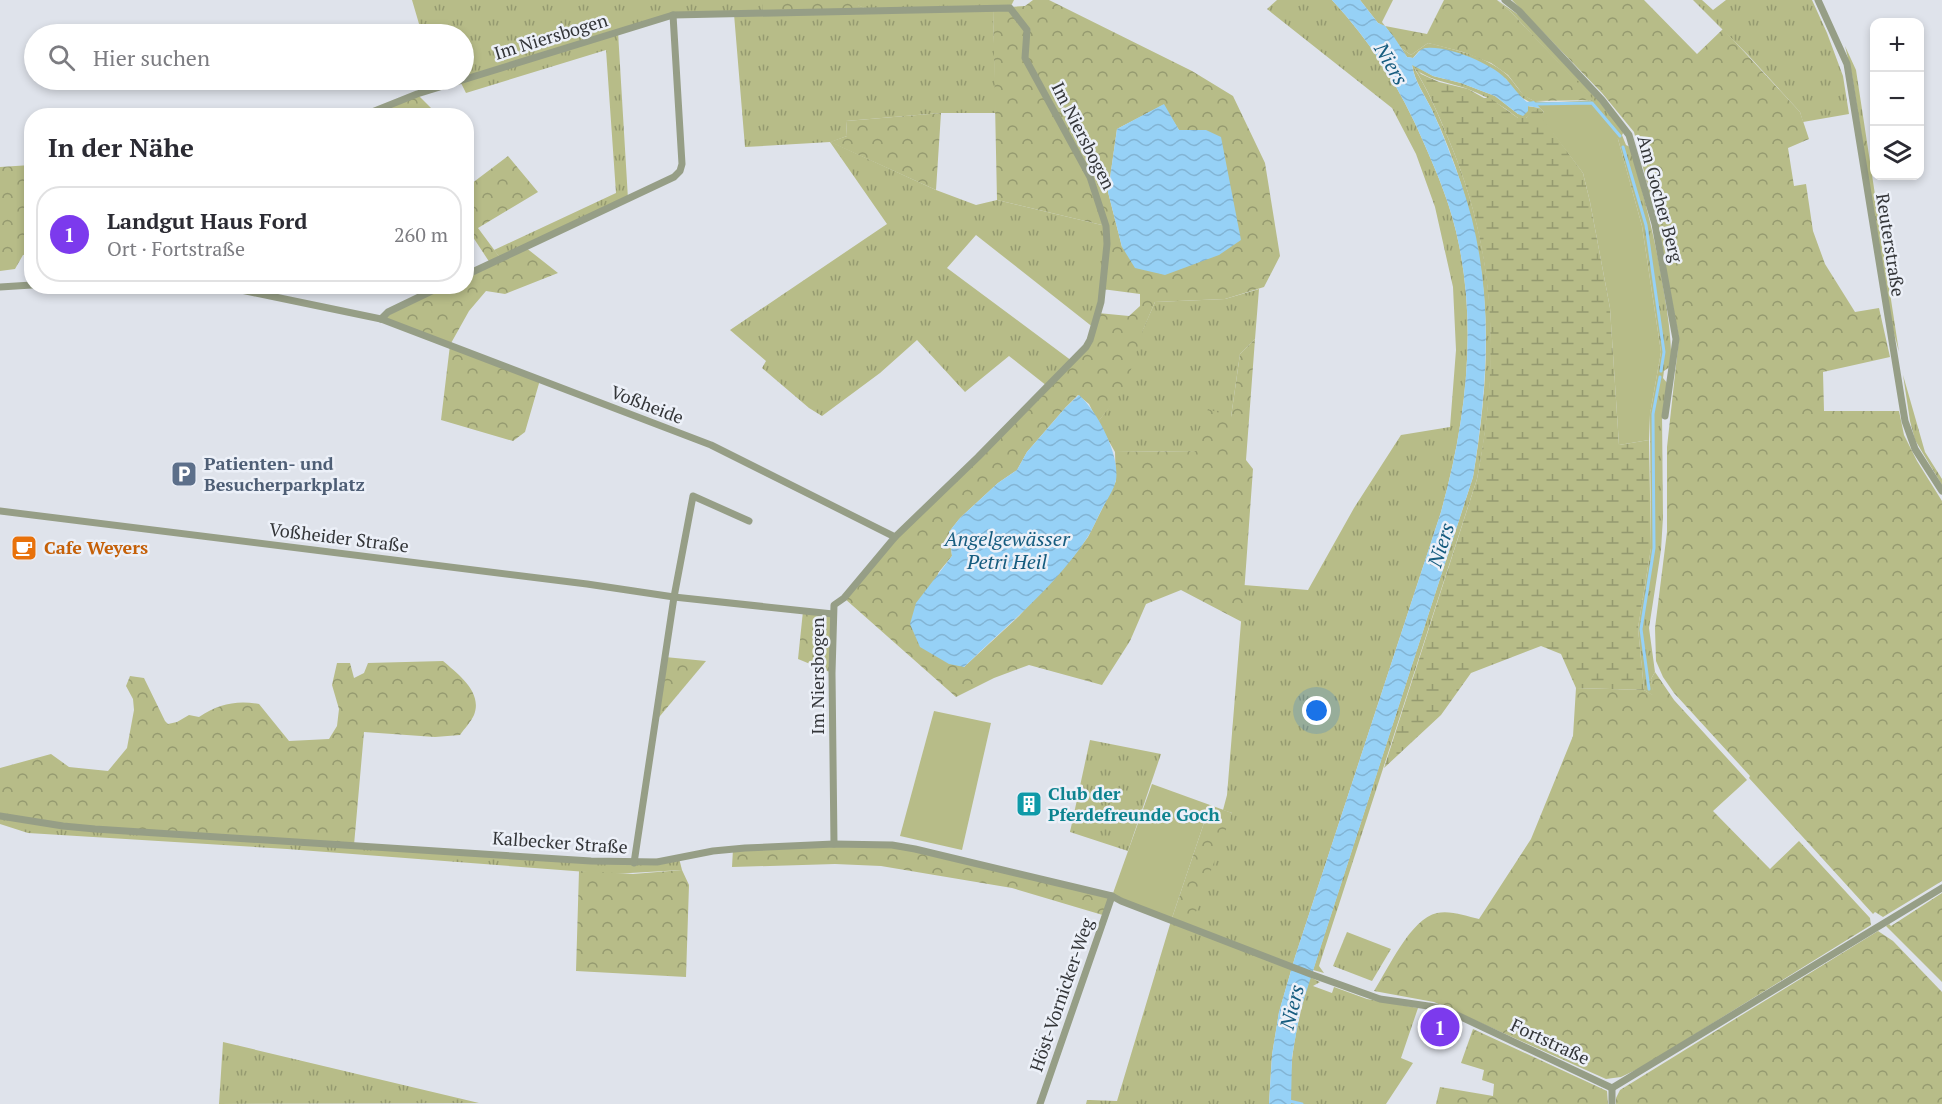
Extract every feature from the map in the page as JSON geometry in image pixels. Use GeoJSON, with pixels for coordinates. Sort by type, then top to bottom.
{"type":"FeatureCollection","features":[{"type":"Feature","properties":{"kind":"street","name":"Am Gocher Berg"},"geometry":{"type":"LineString","coordinates":[[1505,0],[1519,11],[1602,100],[1629,135],[1655,224],[1676,339],[1665,416]]}},
{"type":"Feature","properties":{"kind":"street","name":"Reuterstraße"},"geometry":{"type":"LineString","coordinates":[[1818,0],[1847,64],[1905,421],[1915,449],[1942,491]]}},
{"type":"Feature","properties":{"kind":"street","name":"Im Niersbogen"},"geometry":{"type":"LineString","coordinates":[[474,76],[673,15],[1010,8],[1027,30],[1025,58],[1090,177],[1104,215],[1107,244],[1101,302],[1086,347],[895,537],[844,598],[834,605],[832,673],[834,844]]}},
{"type":"Feature","properties":{"kind":"street"},"geometry":{"type":"LineString","coordinates":[[474,271],[674,177],[680,171],[682,164],[673,15]]}},
{"type":"Feature","properties":{"kind":"street","name":"Im Niersbogen"},"geometry":{"type":"LineString","coordinates":[[382,108],[430,90]]}},
{"type":"Feature","properties":{"kind":"street"},"geometry":{"type":"LineString","coordinates":[[0,287],[24,286]]}},
{"type":"Feature","properties":{"kind":"street","name":"Voßheide"},"geometry":{"type":"LineString","coordinates":[[261,294],[381,319],[711,445],[895,537]]}},
{"type":"Feature","properties":{"kind":"street"},"geometry":{"type":"LineString","coordinates":[[381,319],[388,312],[425,294]]}},
{"type":"Feature","properties":{"kind":"street"},"geometry":{"type":"LineString","coordinates":[[634,863],[674,597],[693,496],[748,521]]}},
{"type":"Feature","properties":{"kind":"street","name":"Voßheider Straße"},"geometry":{"type":"LineString","coordinates":[[0,511],[587,584],[674,597],[833,614]]}},
{"type":"Feature","properties":{"kind":"street","name":"Kalbecker Straße"},"geometry":{"type":"LineString","coordinates":[[0,816],[95,829],[634,863],[657,862],[713,851],[745,848],[834,844],[892,846],[915,849],[1112,896]]}},
{"type":"Feature","properties":{"kind":"street"},"geometry":{"type":"LineString","coordinates":[[1612,1104],[1612,1088],[1942,888]]}},
{"type":"Feature","properties":{"kind":"street","name":"Fortstraße"},"geometry":{"type":"LineString","coordinates":[[1112,896],[1380,999],[1442,1008],[1612,1088]]}},
{"type":"Feature","properties":{"kind":"street","name":"Höst-Vornicker-Weg"},"geometry":{"type":"LineString","coordinates":[[1040,1104],[1112,896]]}},
{"type":"Feature","properties":{"kind":"green space"},"geometry":{"type":"Polygon","coordinates":[[[412,0],[763,0],[763,13],[869,10],[857,5],[857,0],[1014,0],[1010,8],[993,9],[996,113],[941,113],[846,121],[847,136],[831,142],[936,190],[976,205],[997,200],[1106,226],[1107,244],[1094,328],[976,235],[947,268],[1072,361],[1047,386],[1009,356],[965,392],[917,340],[880,373],[822,416],[809,408],[762,368],[766,361],[730,330],[887,224],[830,142],[745,147],[734,14],[673,15],[618,32],[628,199],[501,259],[494,250],[616,193],[606,50],[466,93],[464,90],[474,90],[474,24],[419,24],[412,0]]]}},
{"type":"Feature","properties":{"kind":"green space"},"geometry":{"type":"Polygon","coordinates":[[[763,0],[857,0],[858,5],[871,11],[763,13],[763,0]]]}},
{"type":"Feature","properties":{"kind":"green space"},"geometry":{"type":"Polygon","coordinates":[[[1033,0],[1049,0],[1192,71],[1233,96],[1265,163],[1280,256],[1264,287],[1225,299],[1155,302],[1143,330],[1126,386],[1098,422],[1089,404],[1078,395],[1027,452],[1017,470],[998,483],[960,518],[949,532],[952,556],[938,573],[964,667],[1019,616],[1073,557],[1088,537],[1116,481],[1115,452],[1197,451],[1197,435],[1208,409],[1231,417],[1240,354],[1255,339],[1246,460],[1253,469],[1242,622],[1181,590],[1146,604],[1130,641],[1102,685],[1029,665],[994,678],[956,697],[844,598],[895,537],[1086,347],[1098,313],[1129,316],[1140,306],[1140,294],[1102,289],[1106,226],[997,200],[993,8],[1025,6],[1033,0]],[[1163,105],[1117,129],[1108,192],[1122,247],[1179,130],[1163,105]]]}},
{"type":"Feature","properties":{"kind":"green space"},"geometry":{"type":"Polygon","coordinates":[[[1277,0],[1332,0],[1372,49],[1395,85],[1414,122],[1439,179],[1453,218],[1459,245],[1464,278],[1468,345],[1462,413],[1441,512],[1279,1012],[1272,1055],[1269,1104],[1086,1104],[1087,1100],[1117,1101],[1171,921],[1232,813],[1223,810],[1227,795],[1244,585],[1308,590],[1354,508],[1401,435],[1450,427],[1456,350],[1453,287],[1435,207],[1416,154],[1392,108],[1267,9],[1277,0]]]}},
{"type":"Feature","properties":{"kind":"green space"},"geometry":{"type":"Polygon","coordinates":[[[1360,0],[1393,0],[1382,22],[1385,26],[1378,23],[1360,0]]]}},
{"type":"Feature","properties":{"kind":"green space"},"geometry":{"type":"Polygon","coordinates":[[[1444,0],[1497,0],[1594,100],[1534,101],[1524,96],[1508,75],[1491,63],[1463,52],[1428,43],[1411,55],[1401,48],[1385,26],[1427,34],[1444,0]]]}},
{"type":"Feature","properties":{"kind":"green space"},"geometry":{"type":"Polygon","coordinates":[[[1497,0],[1520,16],[1596,98],[1624,132],[1622,135],[1626,145],[1630,147],[1645,201],[1661,273],[1671,357],[1671,366],[1664,371],[1663,378],[1668,384],[1662,414],[1663,517],[1661,550],[1649,628],[1655,672],[1651,679],[1654,696],[1644,690],[1638,628],[1651,548],[1650,414],[1661,352],[1642,226],[1618,139],[1540,108],[1519,96],[1506,79],[1446,51],[1426,48],[1419,51],[1413,58],[1407,57],[1401,48],[1411,55],[1428,43],[1479,58],[1506,74],[1524,95],[1532,100],[1553,102],[1593,100],[1497,0]]]}},
{"type":"Feature","properties":{"kind":"green space"},"geometry":{"type":"Polygon","coordinates":[[[1512,0],[1644,0],[1697,54],[1723,29],[1800,112],[1809,139],[1788,148],[1794,186],[1806,184],[1813,231],[1825,264],[1855,312],[1879,308],[1890,357],[1823,372],[1824,411],[1899,411],[1904,435],[1942,501],[1942,881],[1883,917],[1875,912],[1873,914],[1749,778],[1750,776],[1674,693],[1656,661],[1655,628],[1667,532],[1667,447],[1679,338],[1657,223],[1634,132],[1602,93],[1512,0]]]}},
{"type":"Feature","properties":{"kind":"green space"},"geometry":{"type":"Polygon","coordinates":[[[1693,0],[1702,0],[1713,10],[1726,0],[1812,0],[1843,76],[1849,114],[1803,122],[1800,112],[1693,0]]]}},
{"type":"Feature","properties":{"kind":"green space"},"geometry":{"type":"Polygon","coordinates":[[[1845,46],[1856,70],[1870,162],[1870,180],[1873,180],[1899,352],[1891,322],[1852,75],[1845,46]]]}},
{"type":"Feature","properties":{"kind":"green space"},"geometry":{"type":"Polygon","coordinates":[[[1412,64],[1433,76],[1461,83],[1495,96],[1518,114],[1527,106],[1540,108],[1526,118],[1518,118],[1483,96],[1463,87],[1434,79],[1414,68],[1428,93],[1464,180],[1485,264],[1490,306],[1491,348],[1485,435],[1477,479],[1319,966],[1324,973],[1313,970],[1473,477],[1483,402],[1486,331],[1480,261],[1462,187],[1452,158],[1417,82],[1412,64]]]}},
{"type":"Feature","properties":{"kind":"green space"},"geometry":{"type":"Polygon","coordinates":[[[1412,64],[1421,74],[1439,82],[1468,89],[1484,98],[1490,98],[1518,118],[1526,118],[1532,111],[1540,108],[1544,112],[1541,116],[1583,173],[1610,308],[1619,445],[1649,440],[1651,548],[1638,628],[1644,690],[1576,688],[1561,654],[1541,646],[1471,673],[1441,715],[1384,768],[1477,479],[1489,391],[1491,348],[1484,264],[1476,222],[1464,180],[1448,138],[1423,82],[1412,64]]]}},
{"type":"Feature","properties":{"kind":"green space"},"geometry":{"type":"Polygon","coordinates":[[[417,94],[431,108],[386,108],[384,106],[417,94]]]}},
{"type":"Feature","properties":{"kind":"green space"},"geometry":{"type":"Polygon","coordinates":[[[1590,107],[1618,139],[1642,226],[1661,352],[1650,414],[1649,440],[1619,445],[1610,308],[1590,202],[1583,173],[1540,116],[1544,112],[1540,108],[1590,107]]]}},
{"type":"Feature","properties":{"kind":"green space"},"geometry":{"type":"Polygon","coordinates":[[[941,113],[936,190],[830,142],[847,136],[846,121],[941,113]]]}},
{"type":"Feature","properties":{"kind":"green space"},"geometry":{"type":"Polygon","coordinates":[[[508,156],[538,192],[478,228],[501,259],[525,247],[558,273],[505,294],[486,291],[469,311],[450,345],[381,319],[429,294],[474,294],[474,271],[490,263],[474,239],[474,182],[508,156]]]}},
{"type":"Feature","properties":{"kind":"green space"},"geometry":{"type":"Polygon","coordinates":[[[24,165],[24,255],[15,269],[0,271],[0,167],[24,165]]]}},
{"type":"Feature","properties":{"kind":"green space"},"geometry":{"type":"Polygon","coordinates":[[[1259,289],[1255,339],[1240,354],[1231,417],[1198,451],[1115,452],[1098,422],[1109,407],[1155,302],[1225,299],[1259,289]]]}},
{"type":"Feature","properties":{"kind":"green space"},"geometry":{"type":"Polygon","coordinates":[[[450,345],[540,380],[525,432],[513,441],[441,420],[450,345]]]}},
{"type":"Feature","properties":{"kind":"green space"},"geometry":{"type":"Polygon","coordinates":[[[1903,375],[1925,452],[1942,479],[1942,485],[1915,440],[1903,375]]]}},
{"type":"Feature","properties":{"kind":"green space"},"geometry":{"type":"Polygon","coordinates":[[[803,611],[833,614],[832,673],[798,659],[803,611]]]}},
{"type":"Feature","properties":{"kind":"green space"},"geometry":{"type":"Polygon","coordinates":[[[665,657],[706,661],[655,722],[665,657]]]}},
{"type":"Feature","properties":{"kind":"green space"},"geometry":{"type":"Polygon","coordinates":[[[443,661],[462,678],[472,691],[476,707],[474,715],[460,735],[435,737],[364,732],[354,845],[95,829],[0,816],[0,768],[51,754],[69,767],[108,771],[127,748],[134,710],[133,699],[126,686],[130,676],[144,678],[168,724],[189,715],[199,717],[228,704],[259,704],[289,741],[329,739],[337,726],[339,709],[332,685],[337,663],[350,663],[354,678],[364,673],[368,663],[443,661]]]}},
{"type":"Feature","properties":{"kind":"green space"},"geometry":{"type":"Polygon","coordinates":[[[1655,672],[1674,700],[1747,780],[1713,811],[1770,869],[1799,841],[1870,918],[1871,925],[1642,1067],[1621,1077],[1606,1079],[1434,1002],[1374,991],[1409,934],[1427,917],[1447,912],[1479,919],[1531,839],[1573,736],[1576,688],[1644,690],[1653,695],[1651,679],[1655,672]]]}},
{"type":"Feature","properties":{"kind":"green space"},"geometry":{"type":"Polygon","coordinates":[[[934,711],[991,723],[962,850],[900,836],[934,711]]]}},
{"type":"Feature","properties":{"kind":"green space"},"geometry":{"type":"Polygon","coordinates":[[[1090,740],[1161,754],[1128,851],[1070,832],[1090,740]]]}},
{"type":"Feature","properties":{"kind":"green space"},"geometry":{"type":"Polygon","coordinates":[[[1152,784],[1210,805],[1171,921],[1112,896],[1152,784]]]}},
{"type":"Feature","properties":{"kind":"green space"},"geometry":{"type":"Polygon","coordinates":[[[1210,805],[1232,813],[1190,928],[1171,921],[1210,805]]]}},
{"type":"Feature","properties":{"kind":"green space"},"geometry":{"type":"Polygon","coordinates":[[[0,816],[591,861],[679,858],[682,870],[613,874],[287,849],[28,833],[0,824],[0,816]]]}},
{"type":"Feature","properties":{"kind":"green space"},"geometry":{"type":"Polygon","coordinates":[[[892,845],[1112,896],[1106,916],[1012,888],[881,866],[835,864],[732,867],[733,849],[892,845]]]}},
{"type":"Feature","properties":{"kind":"green space"},"geometry":{"type":"Polygon","coordinates":[[[682,870],[689,885],[686,977],[576,971],[579,871],[633,874],[682,870]]]}},
{"type":"Feature","properties":{"kind":"green space"},"geometry":{"type":"Polygon","coordinates":[[[1942,893],[1942,982],[1886,926],[1889,924],[1891,926],[1942,893]]]}},
{"type":"Feature","properties":{"kind":"green space"},"geometry":{"type":"Polygon","coordinates":[[[1878,931],[1893,941],[1942,992],[1942,1104],[1616,1104],[1620,1090],[1878,931]]]}},
{"type":"Feature","properties":{"kind":"green space"},"geometry":{"type":"Polygon","coordinates":[[[1347,932],[1391,949],[1372,981],[1333,966],[1347,932]]]}},
{"type":"Feature","properties":{"kind":"green space"},"geometry":{"type":"Polygon","coordinates":[[[1310,977],[1320,982],[1313,986],[1332,993],[1334,987],[1367,999],[1418,1008],[1401,1058],[1413,1063],[1386,1104],[1291,1104],[1291,1072],[1295,1040],[1310,977]]]}},
{"type":"Feature","properties":{"kind":"green space"},"geometry":{"type":"Polygon","coordinates":[[[1473,1029],[1607,1091],[1608,1104],[1436,1104],[1440,1087],[1493,1096],[1494,1084],[1482,1080],[1484,1070],[1461,1063],[1473,1029]]]}},
{"type":"Feature","properties":{"kind":"green space"},"geometry":{"type":"Polygon","coordinates":[[[223,1042],[479,1103],[219,1104],[223,1042]]]}},
{"type":"Feature","properties":{"kind":"water","name":"Niers"},"geometry":{"type":"Polygon","coordinates":[[[1332,0],[1360,0],[1378,23],[1385,26],[1407,57],[1413,58],[1425,48],[1436,48],[1469,57],[1498,72],[1527,102],[1534,101],[1540,108],[1528,106],[1528,111],[1523,116],[1495,96],[1461,83],[1433,76],[1412,65],[1417,83],[1436,119],[1461,183],[1472,219],[1479,256],[1484,292],[1485,366],[1483,403],[1473,477],[1300,1011],[1292,1057],[1291,1104],[1269,1104],[1272,1055],[1279,1012],[1441,512],[1462,413],[1468,345],[1464,278],[1459,245],[1453,218],[1434,166],[1405,103],[1384,67],[1360,32],[1332,0]]]}},
{"type":"Feature","properties":{"kind":"water"},"geometry":{"type":"Polygon","coordinates":[[[1164,104],[1179,130],[1206,130],[1221,137],[1241,240],[1219,255],[1165,275],[1135,268],[1122,247],[1108,192],[1117,129],[1164,104]]]}},
{"type":"Feature","properties":{"kind":"water","name":"Angelgewässer Petri Heil"},"geometry":{"type":"Polygon","coordinates":[[[1079,395],[1100,423],[1111,447],[1116,470],[1116,480],[1112,491],[1087,538],[1045,589],[964,667],[949,664],[920,647],[910,624],[916,603],[952,556],[949,532],[960,518],[998,483],[1017,470],[1027,452],[1079,395]]]}},
{"type":"Feature","properties":{"kind":"waterway"},"geometry":{"type":"LineString","coordinates":[[1535,104],[1592,103],[1620,136]]}},
{"type":"Feature","properties":{"kind":"waterway"},"geometry":{"type":"LineString","coordinates":[[1623,147],[1646,225],[1664,352],[1661,371]]}},
{"type":"Feature","properties":{"kind":"waterway"},"geometry":{"type":"LineString","coordinates":[[1649,689],[1641,629],[1654,548],[1653,414],[1660,377]]}},
{"type":"Feature","properties":{"kind":"waterway"},"geometry":{"type":"LineString","coordinates":[[1289,1101],[1302,1104]]}},
{"type":"Feature","properties":{"kind":"place","name":"Patienten- und Besucherparkplatz"},"geometry":{"type":"Point","coordinates":[184,474]}},
{"type":"Feature","properties":{"kind":"place","name":"Cafe Weyers"},"geometry":{"type":"Point","coordinates":[24,548]}},
{"type":"Feature","properties":{"kind":"place","name":"Club der Pferdefreunde Goch"},"geometry":{"type":"Point","coordinates":[1029,804]}},
{"type":"Feature","properties":{"kind":"place","name":"Landgut Haus Ford"},"geometry":{"type":"Point","coordinates":[1440,1027]}}]}
